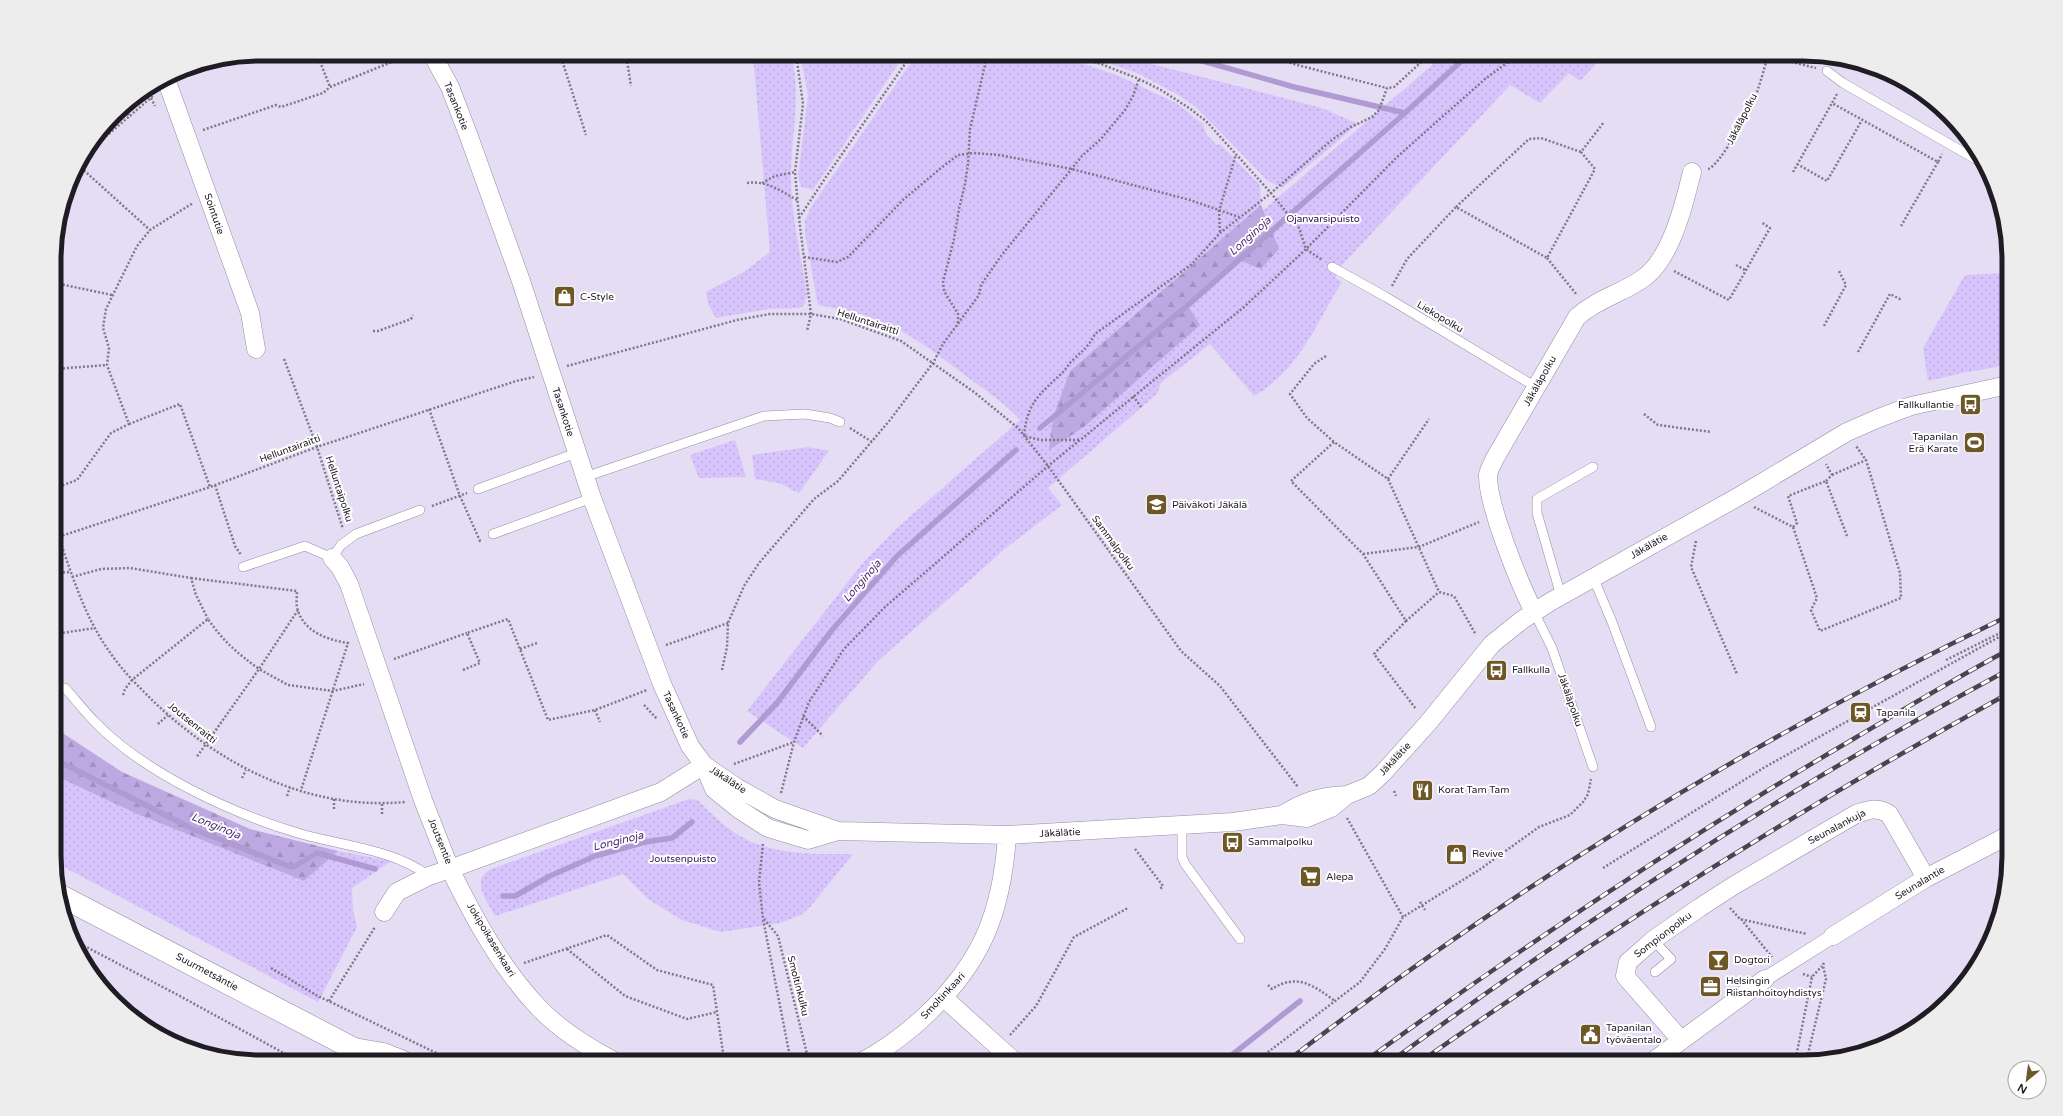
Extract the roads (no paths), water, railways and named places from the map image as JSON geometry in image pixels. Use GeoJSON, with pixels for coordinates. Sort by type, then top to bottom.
{"type":"FeatureCollection","features":[{"type":"Feature","properties":{"kind":"main road","name":"Suurmetsäntie"},"geometry":{"type":"LineString","coordinates":[[66,899],[358,1055]]}},
{"type":"Feature","properties":{"kind":"main road","name":"Suurmetsäntie"},"geometry":{"type":"LineString","coordinates":[[372,1055],[386,1055]]}},
{"type":"Feature","properties":{"kind":"street","name":"Tasankotie"},"geometry":{"type":"LineString","coordinates":[[436,61],[450,87],[519,273],[576,453],[662,684],[690,746],[704,765]]}},
{"type":"Feature","properties":{"kind":"street","name":"Sointutie"},"geometry":{"type":"LineString","coordinates":[[167,85],[250,313],[256,349]]}},
{"type":"Feature","properties":{"kind":"street","name":"Jäkäläpolku"},"geometry":{"type":"LineString","coordinates":[[1534,612],[1526,597],[1496,515],[1490,494],[1488,474],[1495,458],[1577,317],[1588,307],[1645,277],[1657,264],[1678,225],[1692,172]]}},
{"type":"Feature","properties":{"kind":"street","name":"Jäkälätie"},"geometry":{"type":"LineString","coordinates":[[704,765],[714,789],[740,810],[768,828],[808,840],[838,831],[1007,836],[1182,826],[1232,822],[1282,815],[1307,818],[1331,808],[1347,795],[1369,786],[1428,724],[1492,644],[1534,612],[1593,577],[1743,494],[1847,432],[1911,406],[2002,386]]}},
{"type":"Feature","properties":{"kind":"street","name":"Joutsentie"},"geometry":{"type":"LineString","coordinates":[[332,558],[340,567],[349,584],[423,800],[450,869],[661,792],[704,765]]}},
{"type":"Feature","properties":{"kind":"street","name":"Seunalankuja"},"geometry":{"type":"LineString","coordinates":[[1727,894],[1856,814],[1876,809],[1885,811],[1892,819],[1926,878]]}},
{"type":"Feature","properties":{"kind":"street","name":"Smoltinkaari"},"geometry":{"type":"LineString","coordinates":[[876,1055],[904,1035],[944,998],[967,970],[990,924],[999,896],[1007,836]]}},
{"type":"Feature","properties":{"kind":"street","name":"Seunalantie"},"geometry":{"type":"LineString","coordinates":[[1835,935],[1926,878],[2002,839]]}},
{"type":"Feature","properties":{"kind":"street"},"geometry":{"type":"LineString","coordinates":[[384,912],[396,892],[429,876],[450,869]]}},
{"type":"Feature","properties":{"kind":"street","name":"Jokipoikasenkaari"},"geometry":{"type":"LineString","coordinates":[[450,869],[491,944],[516,981],[539,1008],[565,1030],[605,1055]]}},
{"type":"Feature","properties":{"kind":"street","name":"Sompionpolku"},"geometry":{"type":"LineString","coordinates":[[1681,1040],[1625,976],[1628,962],[1653,940],[1727,894]]}},
{"type":"Feature","properties":{"kind":"street"},"geometry":{"type":"LineString","coordinates":[[1661,1055],[1765,979],[1835,935]]}},
{"type":"Feature","properties":{"kind":"street"},"geometry":{"type":"LineString","coordinates":[[944,998],[1007,1055]]}},
{"type":"Feature","properties":{"kind":"lane"},"geometry":{"type":"LineString","coordinates":[[1827,71],[1843,83],[1974,158]]}},
{"type":"Feature","properties":{"kind":"lane","name":"Liekopolku"},"geometry":{"type":"LineString","coordinates":[[1332,267],[1386,297],[1536,387]]}},
{"type":"Feature","properties":{"kind":"lane"},"geometry":{"type":"LineString","coordinates":[[585,477],[764,416],[805,414],[830,418],[840,422]]}},
{"type":"Feature","properties":{"kind":"lane"},"geometry":{"type":"LineString","coordinates":[[478,489],[576,453]]}},
{"type":"Feature","properties":{"kind":"lane"},"geometry":{"type":"LineString","coordinates":[[1561,596],[1537,513],[1537,499],[1592,467]]}},
{"type":"Feature","properties":{"kind":"lane"},"geometry":{"type":"LineString","coordinates":[[493,534],[592,498]]}},
{"type":"Feature","properties":{"kind":"lane"},"geometry":{"type":"LineString","coordinates":[[245,566],[305,546],[332,558],[347,539],[356,534],[420,510]]}},
{"type":"Feature","properties":{"kind":"lane"},"geometry":{"type":"LineString","coordinates":[[1593,577],[1612,622],[1651,727]]}},
{"type":"Feature","properties":{"kind":"lane","name":"Jäkäläpolku"},"geometry":{"type":"LineString","coordinates":[[1534,612],[1552,648],[1593,767]]}},
{"type":"Feature","properties":{"kind":"lane"},"geometry":{"type":"LineString","coordinates":[[65,688],[95,722],[112,738],[133,754],[181,783],[228,807],[278,827],[326,841],[396,857],[417,867],[429,876]]}},
{"type":"Feature","properties":{"kind":"lane"},"geometry":{"type":"LineString","coordinates":[[1182,826],[1182,857],[1185,864],[1240,940]]}},
{"type":"Feature","properties":{"kind":"lane"},"geometry":{"type":"LineString","coordinates":[[1653,940],[1671,959],[1655,972]]}},
{"type":"Feature","properties":{"kind":"waterway"},"geometry":{"type":"LineString","coordinates":[[1203,61],[1294,87],[1405,113]]}},
{"type":"Feature","properties":{"kind":"waterway","name":"Longinoja"},"geometry":{"type":"LineString","coordinates":[[1040,428],[1187,306],[1405,113],[1461,61]]}},
{"type":"Feature","properties":{"kind":"waterway","name":"Longinoja"},"geometry":{"type":"LineString","coordinates":[[740,742],[777,703],[832,630],[897,556],[1016,450]]}},
{"type":"Feature","properties":{"kind":"waterway","name":"Longinoja"},"geometry":{"type":"LineString","coordinates":[[61,763],[193,829],[291,867],[317,853],[375,869]]}},
{"type":"Feature","properties":{"kind":"waterway","name":"Longinoja"},"geometry":{"type":"LineString","coordinates":[[503,896],[515,896],[550,876],[595,856],[645,842],[672,838],[692,822]]}},
{"type":"Feature","properties":{"kind":"waterway"},"geometry":{"type":"LineString","coordinates":[[1232,1055],[1300,1001]]}},
{"type":"Feature","properties":{"kind":"railway"},"geometry":{"type":"LineString","coordinates":[[1295,1055],[1371,998],[1458,937],[1546,877],[1636,820],[1820,713],[1913,663],[2002,619]]}},
{"type":"Feature","properties":{"kind":"railway"},"geometry":{"type":"LineString","coordinates":[[1374,1055],[1484,976],[1667,853],[1729,814],[1931,693],[2002,653]]}},
{"type":"Feature","properties":{"kind":"railway"},"geometry":{"type":"LineString","coordinates":[[1400,1055],[1539,956],[1692,855],[1848,760],[2002,673]]}},
{"type":"Feature","properties":{"kind":"railway"},"geometry":{"type":"LineString","coordinates":[[1430,1055],[1563,964],[1709,870],[1858,779],[2002,697]]}},
{"type":"Feature","properties":{"kind":"place","name":"C-Style"},"geometry":{"type":"Point","coordinates":[564,297]}},
{"type":"Feature","properties":{"kind":"place","name":"Fallkullantie"},"geometry":{"type":"Point","coordinates":[1970,405]}},
{"type":"Feature","properties":{"kind":"place","name":"Tapanilan Erä Karate"},"geometry":{"type":"Point","coordinates":[1974,443]}},
{"type":"Feature","properties":{"kind":"place","name":"Päiväkoti Jäkälä"},"geometry":{"type":"Point","coordinates":[1157,505]}},
{"type":"Feature","properties":{"kind":"place","name":"Fallkulla"},"geometry":{"type":"Point","coordinates":[1497,670]}},
{"type":"Feature","properties":{"kind":"place","name":"Tapanila"},"geometry":{"type":"Point","coordinates":[1860,713]}},
{"type":"Feature","properties":{"kind":"place","name":"Korat Tam Tam"},"geometry":{"type":"Point","coordinates":[1422,790]}},
{"type":"Feature","properties":{"kind":"place","name":"Sammalpolku"},"geometry":{"type":"Point","coordinates":[1233,842]}},
{"type":"Feature","properties":{"kind":"place","name":"Revive"},"geometry":{"type":"Point","coordinates":[1457,854]}},
{"type":"Feature","properties":{"kind":"place","name":"Alepa"},"geometry":{"type":"Point","coordinates":[1311,877]}},
{"type":"Feature","properties":{"kind":"place","name":"Dogtori"},"geometry":{"type":"Point","coordinates":[1718,960]}},
{"type":"Feature","properties":{"kind":"place","name":"Helsingin Riistanhoitoyhdistys"},"geometry":{"type":"Point","coordinates":[1711,987]}},
{"type":"Feature","properties":{"kind":"place","name":"Tapanilan työväentalo"},"geometry":{"type":"Point","coordinates":[1591,1034]}},
{"type":"Feature","properties":{"kind":"park label","name":"Ojanvarsipuisto"},"geometry":{"type":"Point","coordinates":[1323,219]}},
{"type":"Feature","properties":{"kind":"park label","name":"Joutsenpuisto"},"geometry":{"type":"Point","coordinates":[683,859]}}]}
